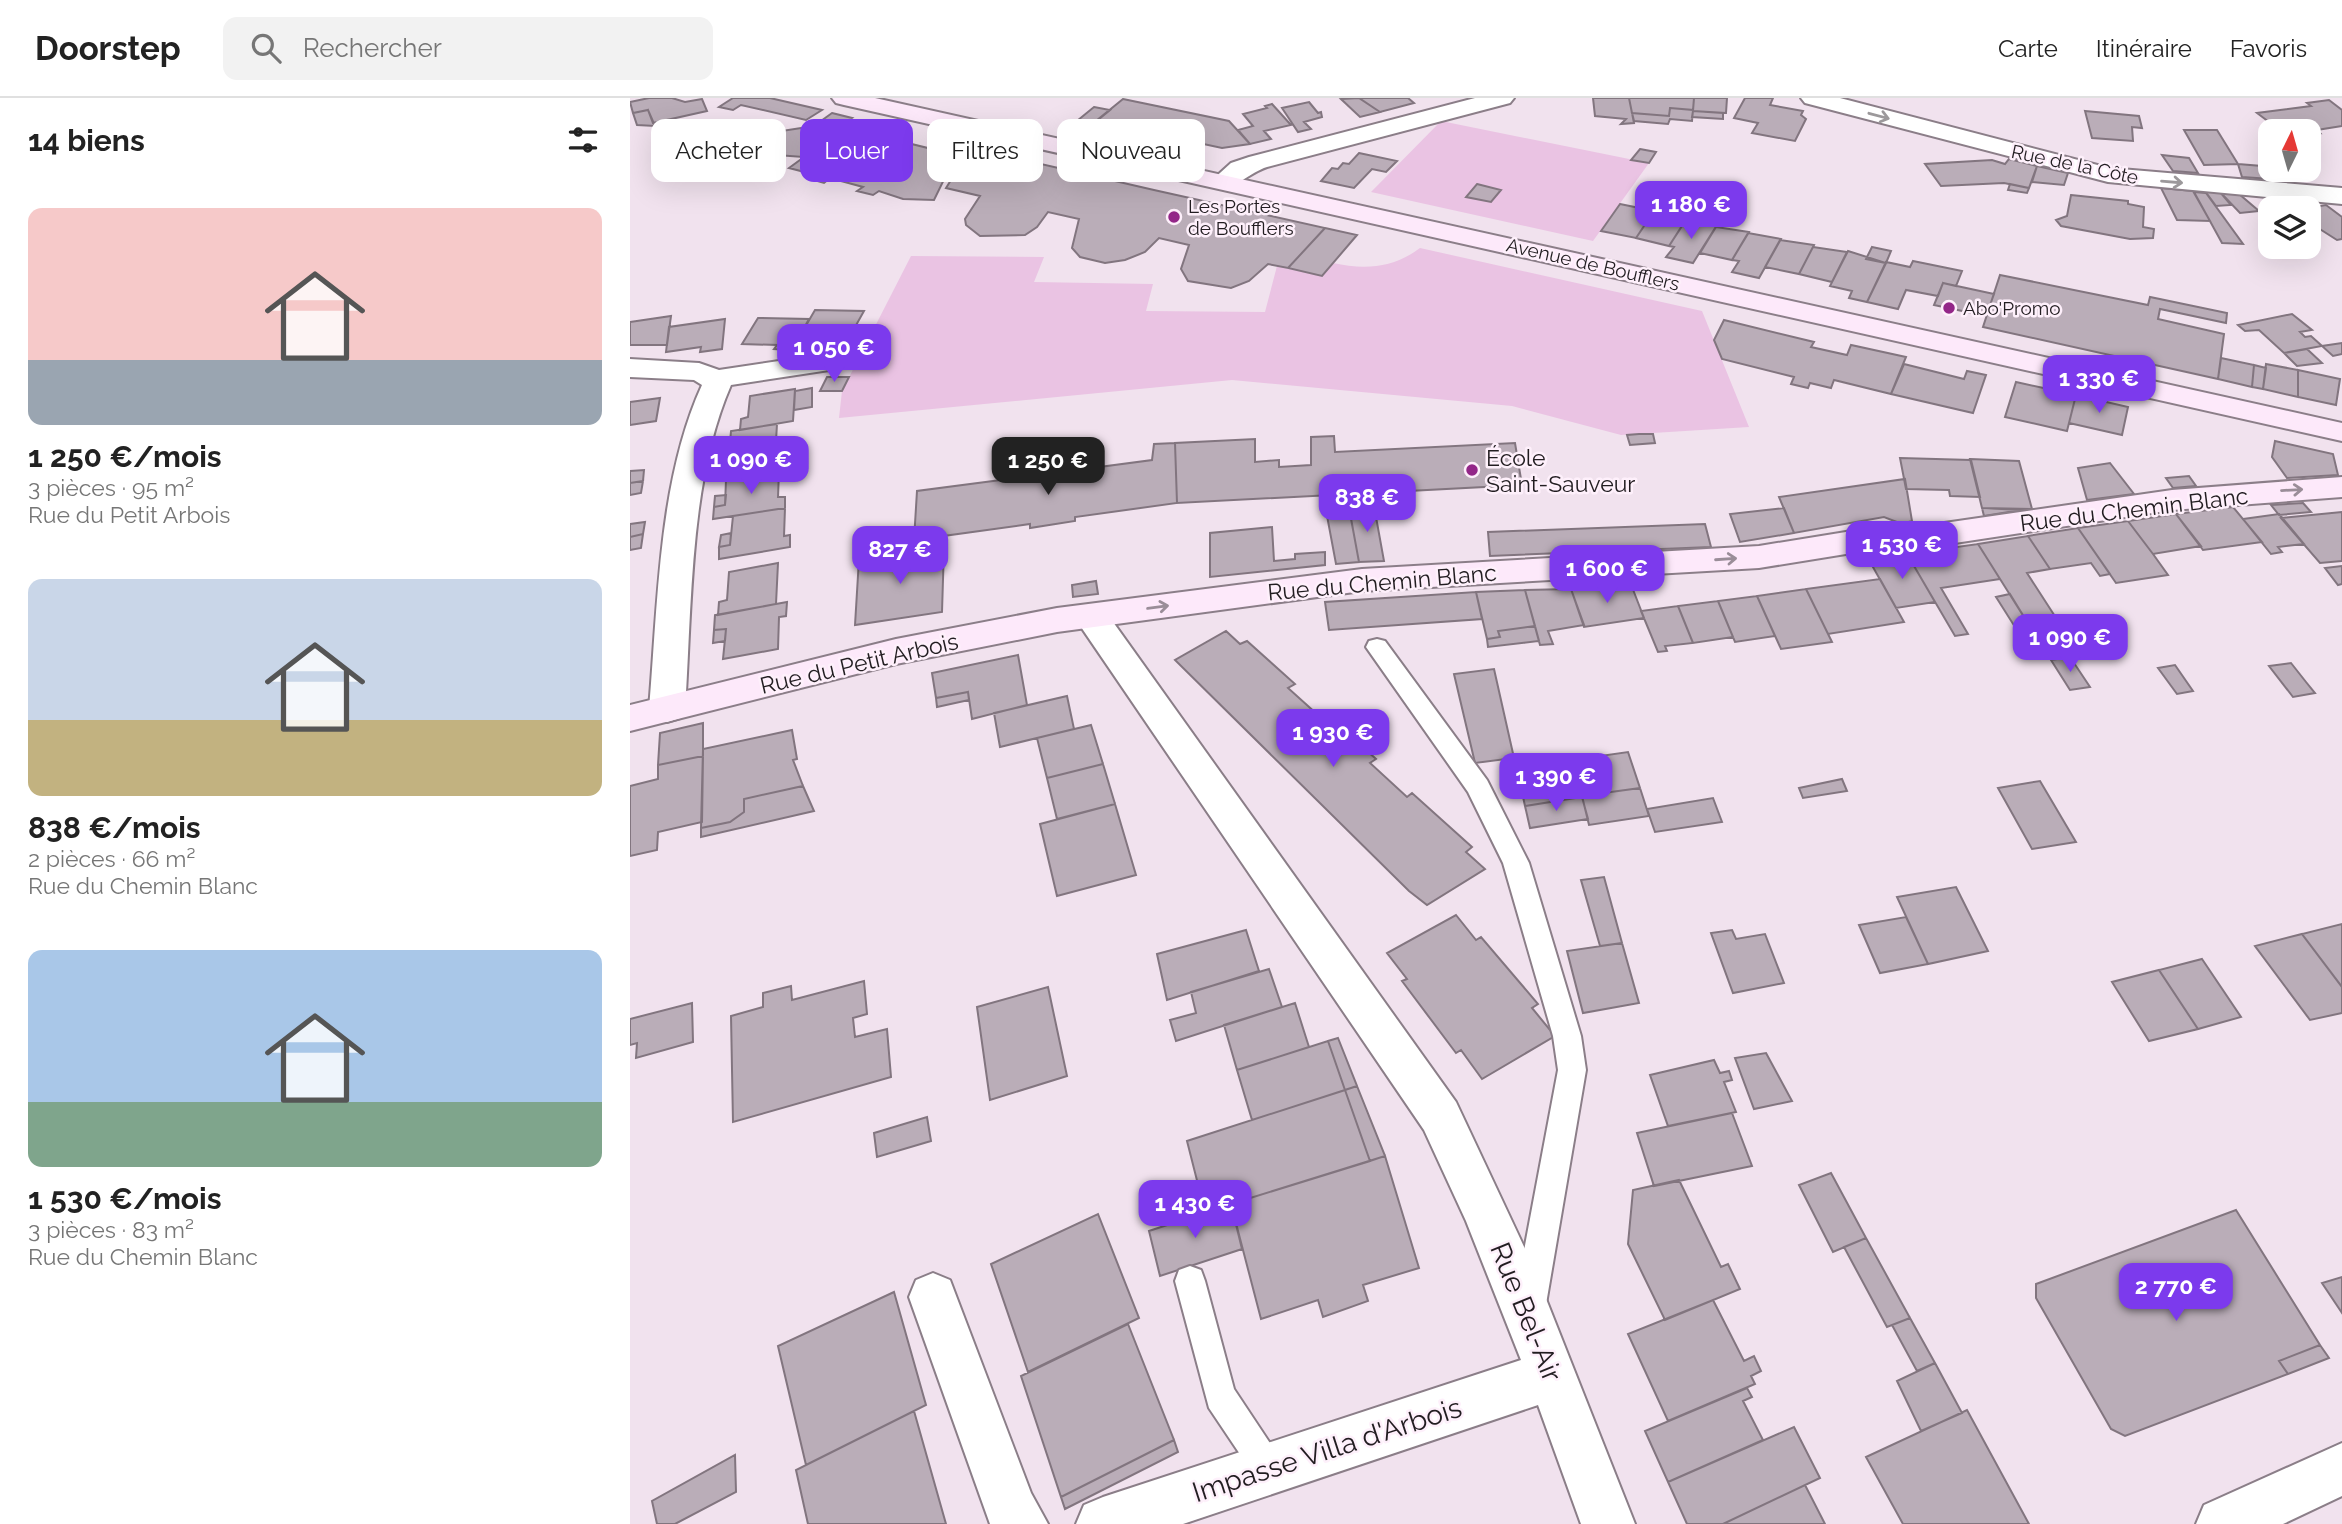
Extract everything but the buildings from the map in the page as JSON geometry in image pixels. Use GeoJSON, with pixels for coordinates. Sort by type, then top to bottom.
{"type":"FeatureCollection","features":[{"type":"Feature","properties":{"kind":"street","name":"Avenue de Boufflers"},"geometry":{"type":"LineString","coordinates":[[844,98],[2342,432]]}},
{"type":"Feature","properties":{"kind":"street"},"geometry":{"type":"LineString","coordinates":[[1223,182],[1240,168],[1258,162],[1502,98]]}},
{"type":"Feature","properties":{"kind":"street","name":"Rue de la Côte"},"geometry":{"type":"LineString","coordinates":[[1813,98],[2108,175],[2342,196]]}},
{"type":"Feature","properties":{"kind":"street"},"geometry":{"type":"LineString","coordinates":[[630,368],[699,372],[716,379],[859,358]]}},
{"type":"Feature","properties":{"kind":"street"},"geometry":{"type":"LineString","coordinates":[[667,709],[678,571],[692,454],[700,422],[717,385],[716,379]]}},
{"type":"Feature","properties":{"kind":"street","name":"Rue du Chemin Blanc"},"geometry":{"type":"LineString","coordinates":[[1091,616],[1411,576],[1759,557],[1852,542],[1889,542],[2172,500],[2342,487]]}},
{"type":"Feature","properties":{"kind":"street","name":"Rue du Petit Arbois"},"geometry":{"type":"LineString","coordinates":[[630,718],[1019,625],[1091,616]]}},
{"type":"Feature","properties":{"kind":"street","name":"Rue Bel-Air"},"geometry":{"type":"LineString","coordinates":[[1091,616],[1433,1105],[1467,1168],[1528,1315],[1608,1524]]}},
{"type":"Feature","properties":{"kind":"street"},"geometry":{"type":"LineString","coordinates":[[933,1297],[1011,1510],[1021,1524]]}},
{"type":"Feature","properties":{"kind":"street","name":"Impasse Villa d'Arbois"},"geometry":{"type":"LineString","coordinates":[[1103,1524],[1551,1375]]}},
{"type":"Feature","properties":{"kind":"street"},"geometry":{"type":"LineString","coordinates":[[2223,1524],[2342,1469]]}},
{"type":"Feature","properties":{"kind":"lane"},"geometry":{"type":"LineString","coordinates":[[1377,647],[1478,787],[1516,863],[1567,1036],[1572,1070],[1528,1315]]}},
{"type":"Feature","properties":{"kind":"lane"},"geometry":{"type":"LineString","coordinates":[[1189,1281],[1220,1397],[1270,1469]]}},
{"type":"Feature","properties":{"kind":"shaded area"},"geometry":{"type":"Polygon","coordinates":[[[1441,121],[1649,163],[1593,241],[1371,192],[1441,121]]]}},
{"type":"Feature","properties":{"kind":"shaded area"},"geometry":{"type":"Polygon","coordinates":[[[1420,248],[1702,311],[1749,427],[1621,435],[1512,406],[1232,380],[839,418],[842,391],[911,256],[1044,257],[1034,282],[1153,284],[1146,311],[1265,312],[1277,266],[1321,276],[1333,263],[1379,266],[1400,260],[1420,248]]]}},
{"type":"Feature","properties":{"kind":"place","name":"Les Portes de Boufflers"},"geometry":{"type":"Point","coordinates":[1174,217]}},
{"type":"Feature","properties":{"kind":"place","name":"Abo'Promo"},"geometry":{"type":"Point","coordinates":[1949,308]}},
{"type":"Feature","properties":{"kind":"place","name":"École Saint-Sauveur"},"geometry":{"type":"Point","coordinates":[1472,470]}}]}
